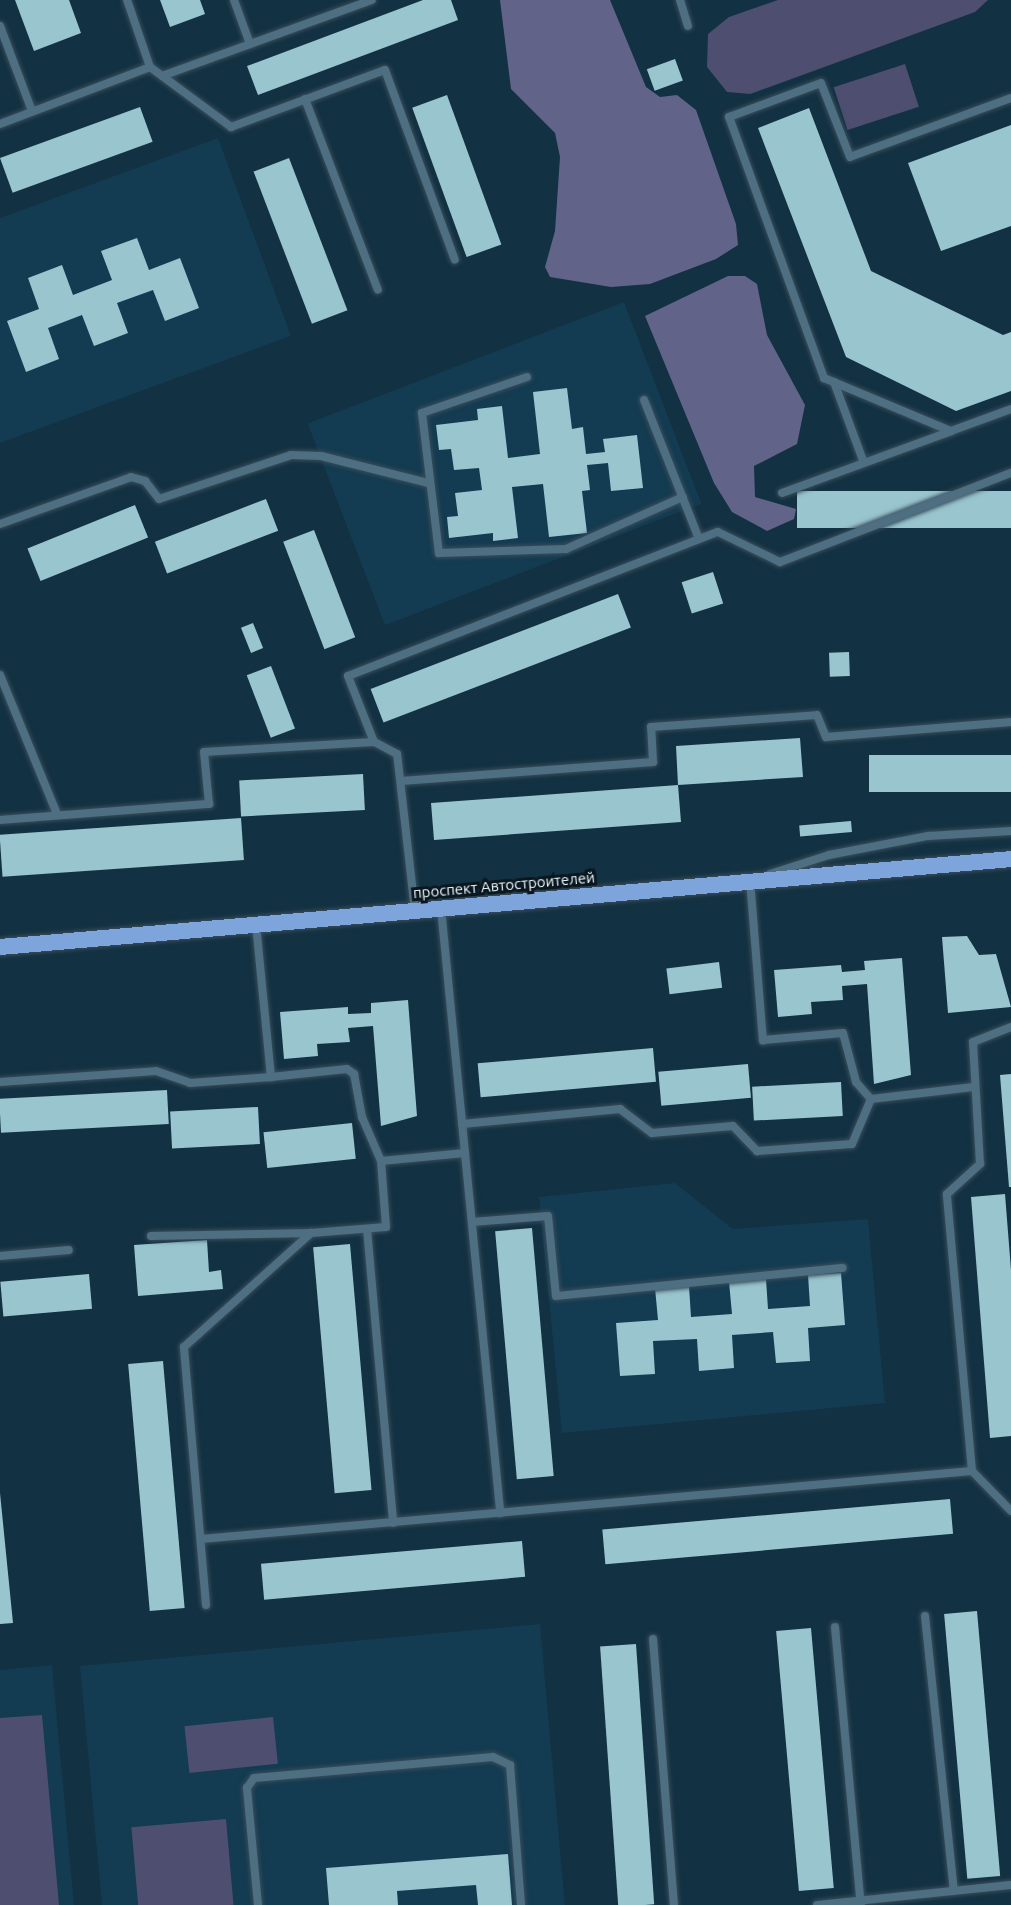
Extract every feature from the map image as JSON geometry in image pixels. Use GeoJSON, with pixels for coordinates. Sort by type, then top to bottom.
{"type":"FeatureCollection","features":[{"type":"Feature","properties":{"kind":"highway","name":"проспект Автостроителей"},"geometry":{"type":"LineString","coordinates":[[0,947],[1011,859]]}},
{"type":"Feature","properties":{"kind":"lane"},"geometry":{"type":"LineString","coordinates":[[127,0],[150,67],[231,127],[385,70],[455,260]]}},
{"type":"Feature","properties":{"kind":"lane"},"geometry":{"type":"LineString","coordinates":[[234,0],[250,44]]}},
{"type":"Feature","properties":{"kind":"lane"},"geometry":{"type":"LineString","coordinates":[[162,76],[372,0]]}},
{"type":"Feature","properties":{"kind":"lane"},"geometry":{"type":"LineString","coordinates":[[680,0],[688,26]]}},
{"type":"Feature","properties":{"kind":"lane"},"geometry":{"type":"LineString","coordinates":[[0,26],[32,111]]}},
{"type":"Feature","properties":{"kind":"lane"},"geometry":{"type":"LineString","coordinates":[[0,124],[150,67]]}},
{"type":"Feature","properties":{"kind":"lane"},"geometry":{"type":"LineString","coordinates":[[951,431],[824,378],[729,117],[821,83],[850,157],[1011,98]]}},
{"type":"Feature","properties":{"kind":"lane"},"geometry":{"type":"LineString","coordinates":[[305,99],[378,290]]}},
{"type":"Feature","properties":{"kind":"lane"},"geometry":{"type":"LineString","coordinates":[[527,377],[422,413],[428,483],[440,553],[566,549],[682,497]]}},
{"type":"Feature","properties":{"kind":"lane"},"geometry":{"type":"LineString","coordinates":[[834,382],[864,464]]}},
{"type":"Feature","properties":{"kind":"lane"},"geometry":{"type":"LineString","coordinates":[[644,400],[699,539]]}},
{"type":"Feature","properties":{"kind":"lane"},"geometry":{"type":"LineString","coordinates":[[782,494],[1011,410]]}},
{"type":"Feature","properties":{"kind":"lane"},"geometry":{"type":"LineString","coordinates":[[0,524],[131,477],[145,481],[159,499],[291,455],[321,456],[428,483]]}},
{"type":"Feature","properties":{"kind":"lane"},"geometry":{"type":"LineString","coordinates":[[374,741],[348,676],[718,532],[780,562],[1011,473]]}},
{"type":"Feature","properties":{"kind":"lane"},"geometry":{"type":"LineString","coordinates":[[0,675],[57,814]]}},
{"type":"Feature","properties":{"kind":"lane"},"geometry":{"type":"LineString","coordinates":[[400,781],[653,762],[651,727],[817,715],[826,737],[1011,722]]}},
{"type":"Feature","properties":{"kind":"lane"},"geometry":{"type":"LineString","coordinates":[[0,820],[209,804],[204,752],[374,741],[397,754],[415,912]]}},
{"type":"Feature","properties":{"kind":"lane"},"geometry":{"type":"LineString","coordinates":[[871,1099],[856,1082],[843,1033],[763,1040],[750,880],[829,855],[928,836],[1011,831]]}},
{"type":"Feature","properties":{"kind":"lane"},"geometry":{"type":"LineString","coordinates":[[441,909],[500,1513]]}},
{"type":"Feature","properties":{"kind":"lane"},"geometry":{"type":"LineString","coordinates":[[256,924],[271,1077]]}},
{"type":"Feature","properties":{"kind":"lane"},"geometry":{"type":"LineString","coordinates":[[1011,1026],[973,1042],[980,1164],[947,1194],[972,1471],[1011,1511]]}},
{"type":"Feature","properties":{"kind":"lane"},"geometry":{"type":"LineString","coordinates":[[0,1082],[156,1071],[190,1083],[347,1070],[354,1074],[362,1117],[381,1161],[386,1227],[311,1233],[151,1236]]}},
{"type":"Feature","properties":{"kind":"lane"},"geometry":{"type":"LineString","coordinates":[[871,1099],[974,1087]]}},
{"type":"Feature","properties":{"kind":"lane"},"geometry":{"type":"LineString","coordinates":[[462,1124],[620,1109],[652,1133],[734,1126],[758,1151],[852,1144],[871,1099]]}},
{"type":"Feature","properties":{"kind":"lane"},"geometry":{"type":"LineString","coordinates":[[381,1161],[465,1154]]}},
{"type":"Feature","properties":{"kind":"lane"},"geometry":{"type":"LineString","coordinates":[[472,1222],[548,1216],[556,1296],[843,1268]]}},
{"type":"Feature","properties":{"kind":"lane"},"geometry":{"type":"LineString","coordinates":[[367,1229],[393,1523]]}},
{"type":"Feature","properties":{"kind":"lane"},"geometry":{"type":"LineString","coordinates":[[206,1605],[183,1347],[311,1233]]}},
{"type":"Feature","properties":{"kind":"lane"},"geometry":{"type":"LineString","coordinates":[[0,1256],[69,1250]]}},
{"type":"Feature","properties":{"kind":"lane"},"geometry":{"type":"LineString","coordinates":[[201,1539],[972,1471]]}},
{"type":"Feature","properties":{"kind":"lane"},"geometry":{"type":"LineString","coordinates":[[925,1616],[954,1890]]}},
{"type":"Feature","properties":{"kind":"lane"},"geometry":{"type":"LineString","coordinates":[[835,1627],[860,1903]]}},
{"type":"Feature","properties":{"kind":"lane"},"geometry":{"type":"LineString","coordinates":[[653,1639],[674,1905]]}},
{"type":"Feature","properties":{"kind":"lane"},"geometry":{"type":"LineString","coordinates":[[258,1905],[248,1788],[254,1778],[493,1757],[510,1765],[521,1905]]}},
{"type":"Feature","properties":{"kind":"lane"},"geometry":{"type":"LineString","coordinates":[[817,1905],[860,1903],[1011,1885]]}},
{"type":"Feature","properties":{"kind":"shaded area"},"geometry":{"type":"Polygon","coordinates":[[[500,0],[610,0],[646,87],[660,97],[677,95],[696,110],[736,224],[738,245],[716,259],[650,284],[611,287],[550,277],[545,267],[555,231],[560,157],[555,133],[511,89],[500,0]]]}},
{"type":"Feature","properties":{"kind":"shaded area"},"geometry":{"type":"Polygon","coordinates":[[[778,0],[988,0],[975,12],[750,94],[727,92],[707,67],[708,34],[729,17],[778,0]]]}},
{"type":"Feature","properties":{"kind":"shaded area"},"geometry":{"type":"Polygon","coordinates":[[[905,64],[919,107],[848,130],[834,87],[905,64]]]}},
{"type":"Feature","properties":{"kind":"shaded area"},"geometry":{"type":"Polygon","coordinates":[[[218,138],[291,336],[0,443],[0,218],[218,138]]]}},
{"type":"Feature","properties":{"kind":"shaded area"},"geometry":{"type":"Polygon","coordinates":[[[728,276],[745,276],[757,284],[767,335],[805,405],[797,444],[754,466],[755,497],[796,509],[794,519],[767,531],[732,512],[714,483],[645,316],[728,276]]]}},
{"type":"Feature","properties":{"kind":"shaded area"},"geometry":{"type":"Polygon","coordinates":[[[624,302],[701,504],[385,625],[308,423],[624,302]]]}},
{"type":"Feature","properties":{"kind":"shaded area"},"geometry":{"type":"Polygon","coordinates":[[[675,1183],[733,1229],[868,1219],[885,1403],[562,1433],[539,1197],[675,1183]]]}},
{"type":"Feature","properties":{"kind":"shaded area"},"geometry":{"type":"Polygon","coordinates":[[[540,1624],[565,1905],[102,1905],[80,1666],[540,1624]]]}},
{"type":"Feature","properties":{"kind":"shaded area"},"geometry":{"type":"Polygon","coordinates":[[[52,1665],[74,1905],[0,1905],[0,1670],[52,1665]]]}},
{"type":"Feature","properties":{"kind":"shaded area"},"geometry":{"type":"Polygon","coordinates":[[[42,1715],[59,1905],[0,1905],[0,1718],[42,1715]]]}},
{"type":"Feature","properties":{"kind":"shaded area"},"geometry":{"type":"Polygon","coordinates":[[[273,1717],[278,1764],[189,1773],[184,1726],[273,1717]]]}},
{"type":"Feature","properties":{"kind":"shaded area"},"geometry":{"type":"Polygon","coordinates":[[[226,1819],[233,1905],[138,1905],[131,1827],[226,1819]]]}},
{"type":"Feature","properties":{"kind":"building"},"geometry":{"type":"Polygon","coordinates":[[[15,0],[69,0],[81,33],[34,51],[15,0]]]}},
{"type":"Feature","properties":{"kind":"building"},"geometry":{"type":"Polygon","coordinates":[[[160,0],[200,0],[205,14],[170,27],[160,0]]]}},
{"type":"Feature","properties":{"kind":"building"},"geometry":{"type":"Polygon","coordinates":[[[423,0],[451,0],[458,20],[258,95],[247,66],[423,0]]]}},
{"type":"Feature","properties":{"kind":"building"},"geometry":{"type":"Polygon","coordinates":[[[675,59],[683,81],[655,91],[647,69],[675,59]]]}},
{"type":"Feature","properties":{"kind":"building"},"geometry":{"type":"Polygon","coordinates":[[[447,95],[501,244],[467,257],[412,108],[447,95]]]}},
{"type":"Feature","properties":{"kind":"building"},"geometry":{"type":"Polygon","coordinates":[[[140,107],[153,142],[13,193],[0,158],[140,107]]]}},
{"type":"Feature","properties":{"kind":"building"},"geometry":{"type":"Polygon","coordinates":[[[809,108],[871,271],[1003,335],[1011,332],[1011,391],[956,411],[846,357],[758,128],[809,108]]]}},
{"type":"Feature","properties":{"kind":"building"},"geometry":{"type":"Polygon","coordinates":[[[1011,125],[1011,226],[941,251],[908,163],[1011,125]]]}},
{"type":"Feature","properties":{"kind":"building"},"geometry":{"type":"Polygon","coordinates":[[[289,158],[347,310],[312,324],[254,172],[289,158]]]}},
{"type":"Feature","properties":{"kind":"building"},"geometry":{"type":"Polygon","coordinates":[[[137,238],[149,270],[180,258],[199,308],[165,321],[153,290],[117,303],[128,333],[94,346],[82,315],[48,328],[59,359],[26,372],[7,321],[39,309],[28,278],[62,265],[73,295],[112,280],[101,251],[137,238]]]}},
{"type":"Feature","properties":{"kind":"building"},"geometry":{"type":"Polygon","coordinates":[[[567,388],[572,429],[583,427],[586,454],[605,452],[603,439],[637,435],[643,488],[611,491],[608,463],[587,465],[590,490],[582,491],[587,533],[549,537],[543,484],[512,487],[518,538],[493,541],[493,533],[449,538],[447,517],[458,516],[455,493],[482,490],[479,468],[454,470],[451,449],[439,450],[436,425],[478,420],[477,409],[502,406],[508,458],[540,454],[533,392],[567,388]]]}},
{"type":"Feature","properties":{"kind":"building"},"geometry":{"type":"Polygon","coordinates":[[[797,491],[1011,491],[1011,528],[797,528],[797,491]]]}},
{"type":"Feature","properties":{"kind":"building"},"geometry":{"type":"Polygon","coordinates":[[[266,499],[278,531],[167,573],[155,542],[266,499]]]}},
{"type":"Feature","properties":{"kind":"building"},"geometry":{"type":"Polygon","coordinates":[[[135,505],[148,537],[41,581],[27,548],[135,505]]]}},
{"type":"Feature","properties":{"kind":"building"},"geometry":{"type":"Polygon","coordinates":[[[314,530],[355,637],[324,649],[283,542],[314,530]]]}},
{"type":"Feature","properties":{"kind":"building"},"geometry":{"type":"Polygon","coordinates":[[[713,572],[723,603],[692,614],[682,582],[713,572]]]}},
{"type":"Feature","properties":{"kind":"building"},"geometry":{"type":"Polygon","coordinates":[[[618,594],[631,628],[384,723],[371,689],[618,594]]]}},
{"type":"Feature","properties":{"kind":"building"},"geometry":{"type":"Polygon","coordinates":[[[253,623],[263,648],[251,653],[241,628],[253,623]]]}},
{"type":"Feature","properties":{"kind":"building"},"geometry":{"type":"Polygon","coordinates":[[[849,652],[850,676],[830,677],[829,653],[849,652]]]}},
{"type":"Feature","properties":{"kind":"building"},"geometry":{"type":"Polygon","coordinates":[[[271,666],[295,729],[271,738],[247,675],[271,666]]]}},
{"type":"Feature","properties":{"kind":"building"},"geometry":{"type":"Polygon","coordinates":[[[800,738],[803,777],[678,785],[676,746],[800,738]]]}},
{"type":"Feature","properties":{"kind":"building"},"geometry":{"type":"Polygon","coordinates":[[[869,755],[1011,755],[1011,792],[869,792],[869,755]]]}},
{"type":"Feature","properties":{"kind":"building"},"geometry":{"type":"Polygon","coordinates":[[[363,774],[365,810],[241,816],[239,780],[363,774]]]}},
{"type":"Feature","properties":{"kind":"building"},"geometry":{"type":"Polygon","coordinates":[[[678,785],[681,822],[434,840],[431,803],[678,785]]]}},
{"type":"Feature","properties":{"kind":"building"},"geometry":{"type":"Polygon","coordinates":[[[241,818],[244,860],[3,877],[0,835],[241,818]]]}},
{"type":"Feature","properties":{"kind":"building"},"geometry":{"type":"Polygon","coordinates":[[[851,821],[852,832],[800,836],[799,826],[851,821]]]}},
{"type":"Feature","properties":{"kind":"building"},"geometry":{"type":"Polygon","coordinates":[[[967,936],[979,955],[996,954],[1011,1007],[948,1013],[942,937],[967,936]]]}},
{"type":"Feature","properties":{"kind":"building"},"geometry":{"type":"Polygon","coordinates":[[[902,958],[911,1075],[874,1084],[867,984],[842,986],[843,1000],[811,1002],[812,1014],[778,1017],[774,970],[841,965],[842,972],[865,970],[864,961],[902,958]]]}},
{"type":"Feature","properties":{"kind":"building"},"geometry":{"type":"Polygon","coordinates":[[[719,962],[722,988],[670,994],[666,968],[719,962]]]}},
{"type":"Feature","properties":{"kind":"building"},"geometry":{"type":"Polygon","coordinates":[[[408,1000],[417,1116],[381,1126],[373,1026],[348,1028],[350,1042],[317,1044],[318,1056],[284,1059],[280,1012],[348,1007],[348,1014],[371,1013],[371,1003],[408,1000]]]}},
{"type":"Feature","properties":{"kind":"building"},"geometry":{"type":"Polygon","coordinates":[[[653,1048],[656,1082],[481,1097],[478,1063],[653,1048]]]}},
{"type":"Feature","properties":{"kind":"building"},"geometry":{"type":"Polygon","coordinates":[[[748,1064],[751,1098],[661,1106],[658,1072],[748,1064]]]}},
{"type":"Feature","properties":{"kind":"building"},"geometry":{"type":"Polygon","coordinates":[[[1011,1074],[1011,1187],[1009,1187],[1000,1075],[1011,1074]]]}},
{"type":"Feature","properties":{"kind":"building"},"geometry":{"type":"Polygon","coordinates":[[[841,1082],[843,1116],[754,1121],[752,1087],[841,1082]]]}},
{"type":"Feature","properties":{"kind":"building"},"geometry":{"type":"Polygon","coordinates":[[[167,1090],[169,1124],[1,1133],[0,1099],[167,1090]]]}},
{"type":"Feature","properties":{"kind":"building"},"geometry":{"type":"Polygon","coordinates":[[[258,1107],[260,1144],[172,1149],[170,1112],[258,1107]]]}},
{"type":"Feature","properties":{"kind":"building"},"geometry":{"type":"Polygon","coordinates":[[[352,1123],[356,1159],[267,1168],[263,1132],[352,1123]]]}},
{"type":"Feature","properties":{"kind":"building"},"geometry":{"type":"Polygon","coordinates":[[[1005,1194],[1011,1270],[1011,1436],[990,1438],[971,1197],[1005,1194]]]}},
{"type":"Feature","properties":{"kind":"building"},"geometry":{"type":"Polygon","coordinates":[[[532,1228],[554,1476],[517,1479],[495,1231],[532,1228]]]}},
{"type":"Feature","properties":{"kind":"building"},"geometry":{"type":"Polygon","coordinates":[[[207,1240],[209,1272],[221,1270],[223,1289],[138,1296],[134,1245],[207,1240]]]}},
{"type":"Feature","properties":{"kind":"building"},"geometry":{"type":"Polygon","coordinates":[[[350,1244],[372,1490],[335,1493],[313,1247],[350,1244]]]}},
{"type":"Feature","properties":{"kind":"building"},"geometry":{"type":"Polygon","coordinates":[[[841,1273],[845,1325],[808,1328],[810,1361],[776,1363],[773,1332],[732,1335],[734,1368],[699,1371],[697,1339],[653,1341],[655,1374],[620,1376],[616,1323],[658,1320],[655,1288],[689,1286],[691,1317],[732,1314],[729,1282],[766,1279],[768,1309],[810,1306],[808,1275],[841,1273]]]}},
{"type":"Feature","properties":{"kind":"building"},"geometry":{"type":"Polygon","coordinates":[[[89,1274],[92,1309],[3,1317],[0,1282],[89,1274]]]}},
{"type":"Feature","properties":{"kind":"building"},"geometry":{"type":"Polygon","coordinates":[[[163,1361],[185,1608],[150,1611],[128,1364],[163,1361]]]}},
{"type":"Feature","properties":{"kind":"building"},"geometry":{"type":"Polygon","coordinates":[[[0,1493],[13,1623],[0,1624],[0,1493]]]}},
{"type":"Feature","properties":{"kind":"building"},"geometry":{"type":"Polygon","coordinates":[[[950,1499],[953,1534],[605,1564],[602,1529],[950,1499]]]}},
{"type":"Feature","properties":{"kind":"building"},"geometry":{"type":"Polygon","coordinates":[[[522,1541],[525,1577],[264,1600],[261,1564],[522,1541]]]}},
{"type":"Feature","properties":{"kind":"building"},"geometry":{"type":"Polygon","coordinates":[[[977,1611],[1000,1876],[967,1879],[944,1614],[977,1611]]]}},
{"type":"Feature","properties":{"kind":"building"},"geometry":{"type":"Polygon","coordinates":[[[811,1628],[834,1888],[799,1891],[776,1631],[811,1628]]]}},
{"type":"Feature","properties":{"kind":"building"},"geometry":{"type":"Polygon","coordinates":[[[636,1644],[654,1904],[618,1905],[600,1647],[636,1644]]]}},
{"type":"Feature","properties":{"kind":"building"},"geometry":{"type":"Polygon","coordinates":[[[508,1854],[512,1905],[478,1905],[476,1885],[397,1891],[398,1905],[329,1905],[326,1868],[508,1854]]]}}]}
